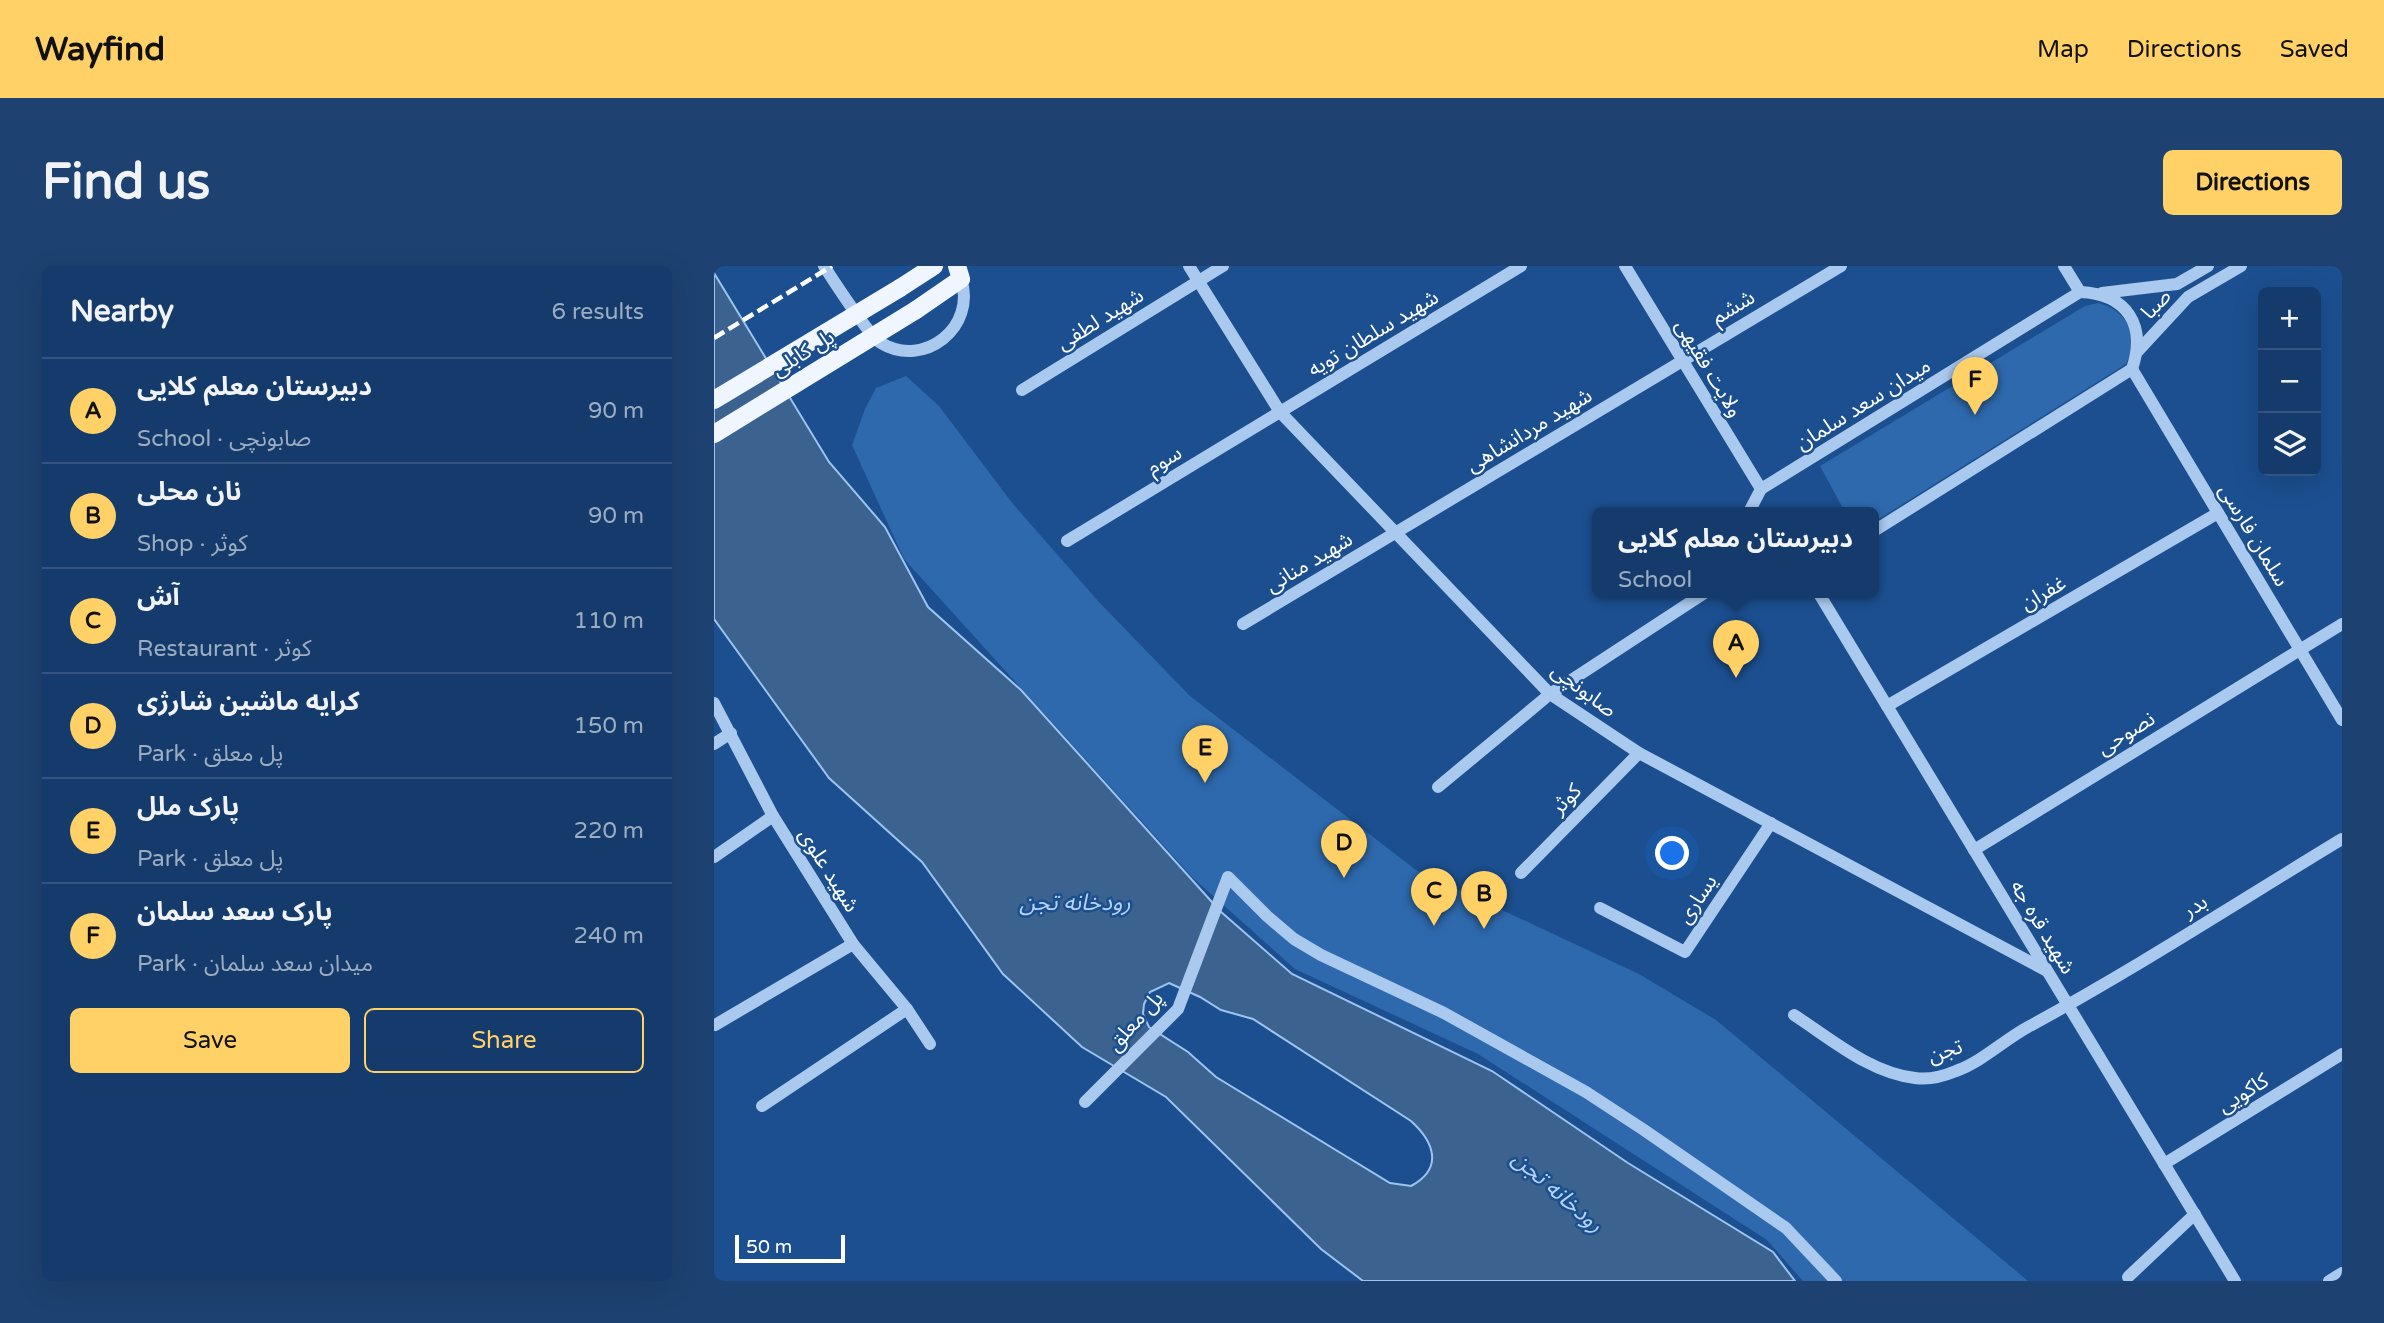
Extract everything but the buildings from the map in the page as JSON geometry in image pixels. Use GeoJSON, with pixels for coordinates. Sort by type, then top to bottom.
{"type":"FeatureCollection","features":[{"type":"Feature","properties":{"kind":"main road","name":"پل کابلی"},"geometry":{"type":"LineString","coordinates":[[714,400],[934,266]]}},
{"type":"Feature","properties":{"kind":"main road","name":"پل کابلی"},"geometry":{"type":"LineString","coordinates":[[714,434],[916,310],[959,273]]}},
{"type":"Feature","properties":{"kind":"street"},"geometry":{"type":"LineString","coordinates":[[824,266],[877,342],[907,352],[931,347],[951,333],[960,320],[964,288],[959,273]]}},
{"type":"Feature","properties":{"kind":"street","name":"صابونچی"},"geometry":{"type":"LineString","coordinates":[[1189,266],[1280,412],[1550,694],[1639,753],[2047,971]]}},
{"type":"Feature","properties":{"kind":"street","name":"شهید لطفی"},"geometry":{"type":"LineString","coordinates":[[1022,390],[1223,266]]}},
{"type":"Feature","properties":{"kind":"street","name":"شهید سلطان تویه"},"geometry":{"type":"LineString","coordinates":[[1280,412],[1521,266]]}},
{"type":"Feature","properties":{"kind":"street","name":"ولایت فقیهی"},"geometry":{"type":"LineString","coordinates":[[1625,266],[1760,489]]}},
{"type":"Feature","properties":{"kind":"street","name":"ششم"},"geometry":{"type":"LineString","coordinates":[[1682,360],[1841,266]]}},
{"type":"Feature","properties":{"kind":"street"},"geometry":{"type":"LineString","coordinates":[[1879,528],[2132,369],[2138,351],[2137,332],[2130,314],[2116,301],[2099,293],[2080,292],[2064,266]]}},
{"type":"Feature","properties":{"kind":"street","name":"صبا"},"geometry":{"type":"LineString","coordinates":[[2099,293],[2177,284],[2208,266]]}},
{"type":"Feature","properties":{"kind":"street","name":"صبا"},"geometry":{"type":"LineString","coordinates":[[2138,351],[2188,297],[2241,266]]}},
{"type":"Feature","properties":{"kind":"street","name":"میدان سعد سلمان"},"geometry":{"type":"LineString","coordinates":[[1760,489],[2080,292]]}},
{"type":"Feature","properties":{"kind":"street","name":"شهید مردانشاهی"},"geometry":{"type":"LineString","coordinates":[[1395,532],[1682,360]]}},
{"type":"Feature","properties":{"kind":"street","name":"سلمان فارسی"},"geometry":{"type":"LineString","coordinates":[[2132,369],[2342,720]]}},
{"type":"Feature","properties":{"kind":"street","name":"سوم"},"geometry":{"type":"LineString","coordinates":[[1067,541],[1280,412]]}},
{"type":"Feature","properties":{"kind":"street"},"geometry":{"type":"LineString","coordinates":[[1751,507],[1760,489]]}},
{"type":"Feature","properties":{"kind":"street","name":"غفران"},"geometry":{"type":"LineString","coordinates":[[1887,706],[2218,513]]}},
{"type":"Feature","properties":{"kind":"street","name":"شهید منانی"},"geometry":{"type":"LineString","coordinates":[[1242,624],[1395,532]]}},
{"type":"Feature","properties":{"kind":"street"},"geometry":{"type":"LineString","coordinates":[[1438,787],[1550,694],[1697,598]]}},
{"type":"Feature","properties":{"kind":"street","name":"شهید قره جه"},"geometry":{"type":"LineString","coordinates":[[1822,598],[2235,1281]]}},
{"type":"Feature","properties":{"kind":"street","name":"نصوحی"},"geometry":{"type":"LineString","coordinates":[[1974,850],[2342,624]]}},
{"type":"Feature","properties":{"kind":"street","name":"شهید علوی"},"geometry":{"type":"LineString","coordinates":[[714,704],[773,816],[853,944],[907,1009],[930,1044]]}},
{"type":"Feature","properties":{"kind":"street"},"geometry":{"type":"LineString","coordinates":[[714,744],[731,733]]}},
{"type":"Feature","properties":{"kind":"street","name":"کوثر"},"geometry":{"type":"LineString","coordinates":[[1521,873],[1639,753]]}},
{"type":"Feature","properties":{"kind":"street"},"geometry":{"type":"LineString","coordinates":[[714,857],[773,816]]}},
{"type":"Feature","properties":{"kind":"street","name":"یساری"},"geometry":{"type":"LineString","coordinates":[[1600,908],[1685,952],[1771,823]]}},
{"type":"Feature","properties":{"kind":"street","name":"بدر"},"geometry":{"type":"LineString","coordinates":[[2068,1005],[2342,839]]}},
{"type":"Feature","properties":{"kind":"street","name":"پل معلق"},"geometry":{"type":"LineString","coordinates":[[1085,1102],[1178,1009],[1228,877],[1267,916],[1303,944],[1444,1013],[1586,1092],[1644,1130],[1786,1228],[1836,1281]]}},
{"type":"Feature","properties":{"kind":"street"},"geometry":{"type":"LineString","coordinates":[[715,1025],[853,944]]}},
{"type":"Feature","properties":{"kind":"street","name":"تجن"},"geometry":{"type":"LineString","coordinates":[[1794,1015],[1879,1069],[1915,1078],[1957,1071],[1981,1058],[2010,1036],[2068,1005]]}},
{"type":"Feature","properties":{"kind":"street"},"geometry":{"type":"LineString","coordinates":[[762,1106],[907,1009]]}},
{"type":"Feature","properties":{"kind":"street","name":"کاکویی"},"geometry":{"type":"LineString","coordinates":[[2164,1164],[2342,1054]]}},
{"type":"Feature","properties":{"kind":"street"},"geometry":{"type":"LineString","coordinates":[[2128,1277],[2195,1214]]}},
{"type":"Feature","properties":{"kind":"street"},"geometry":{"type":"LineString","coordinates":[[2329,1281],[2342,1273]]}},
{"type":"Feature","properties":{"kind":"shaded area"},"geometry":{"type":"Polygon","coordinates":[[[2098,303],[2108,306],[2123,318],[2132,335],[2131,354],[2126,364],[1879,519],[1879,507],[1842,507],[1820,466],[2085,306],[2098,303]]]}},
{"type":"Feature","properties":{"kind":"shaded area"},"geometry":{"type":"Polygon","coordinates":[[[906,376],[939,406],[1013,504],[1098,601],[1190,696],[1416,870],[1639,974],[1716,1020],[2028,1281],[1803,1281],[1767,1240],[1478,1054],[1295,969],[1193,878],[904,559],[852,445],[876,388],[906,376]]]}},
{"type":"Feature","properties":{"kind":"water","name":"رودخانه تجن"},"geometry":{"type":"Polygon","coordinates":[[[714,273],[829,462],[885,527],[928,607],[1021,690],[1220,911],[1292,974],[1492,1071],[1628,1163],[1773,1252],[1795,1281],[1363,1281],[1321,1249],[1166,1097],[1082,1047],[1003,974],[922,862],[829,778],[714,619],[714,273]],[[1169,983],[1150,992],[1143,1014],[1149,1027],[1188,1052],[1216,1077],[1390,1183],[1411,1186],[1428,1171],[1432,1163],[1430,1146],[1411,1121],[1253,1019],[1221,1010],[1169,983]]]}},
{"type":"Feature","properties":{"kind":"railway"},"geometry":{"type":"LineString","coordinates":[[714,338],[832,266]]}},
{"type":"Feature","properties":{"kind":"place","name":"پارک سعد سلمان"},"geometry":{"type":"Point","coordinates":[1975,415]}},
{"type":"Feature","properties":{"kind":"place","name":"دبیرستان معلم کلایی"},"geometry":{"type":"Point","coordinates":[1736,678]}},
{"type":"Feature","properties":{"kind":"place","name":"پارک ملل"},"geometry":{"type":"Point","coordinates":[1205,783]}},
{"type":"Feature","properties":{"kind":"place","name":"کرایه ماشین شارژی"},"geometry":{"type":"Point","coordinates":[1344,878]}},
{"type":"Feature","properties":{"kind":"place","name":"آش"},"geometry":{"type":"Point","coordinates":[1434,926]}},
{"type":"Feature","properties":{"kind":"place","name":"نان محلی"},"geometry":{"type":"Point","coordinates":[1484,929]}}]}
